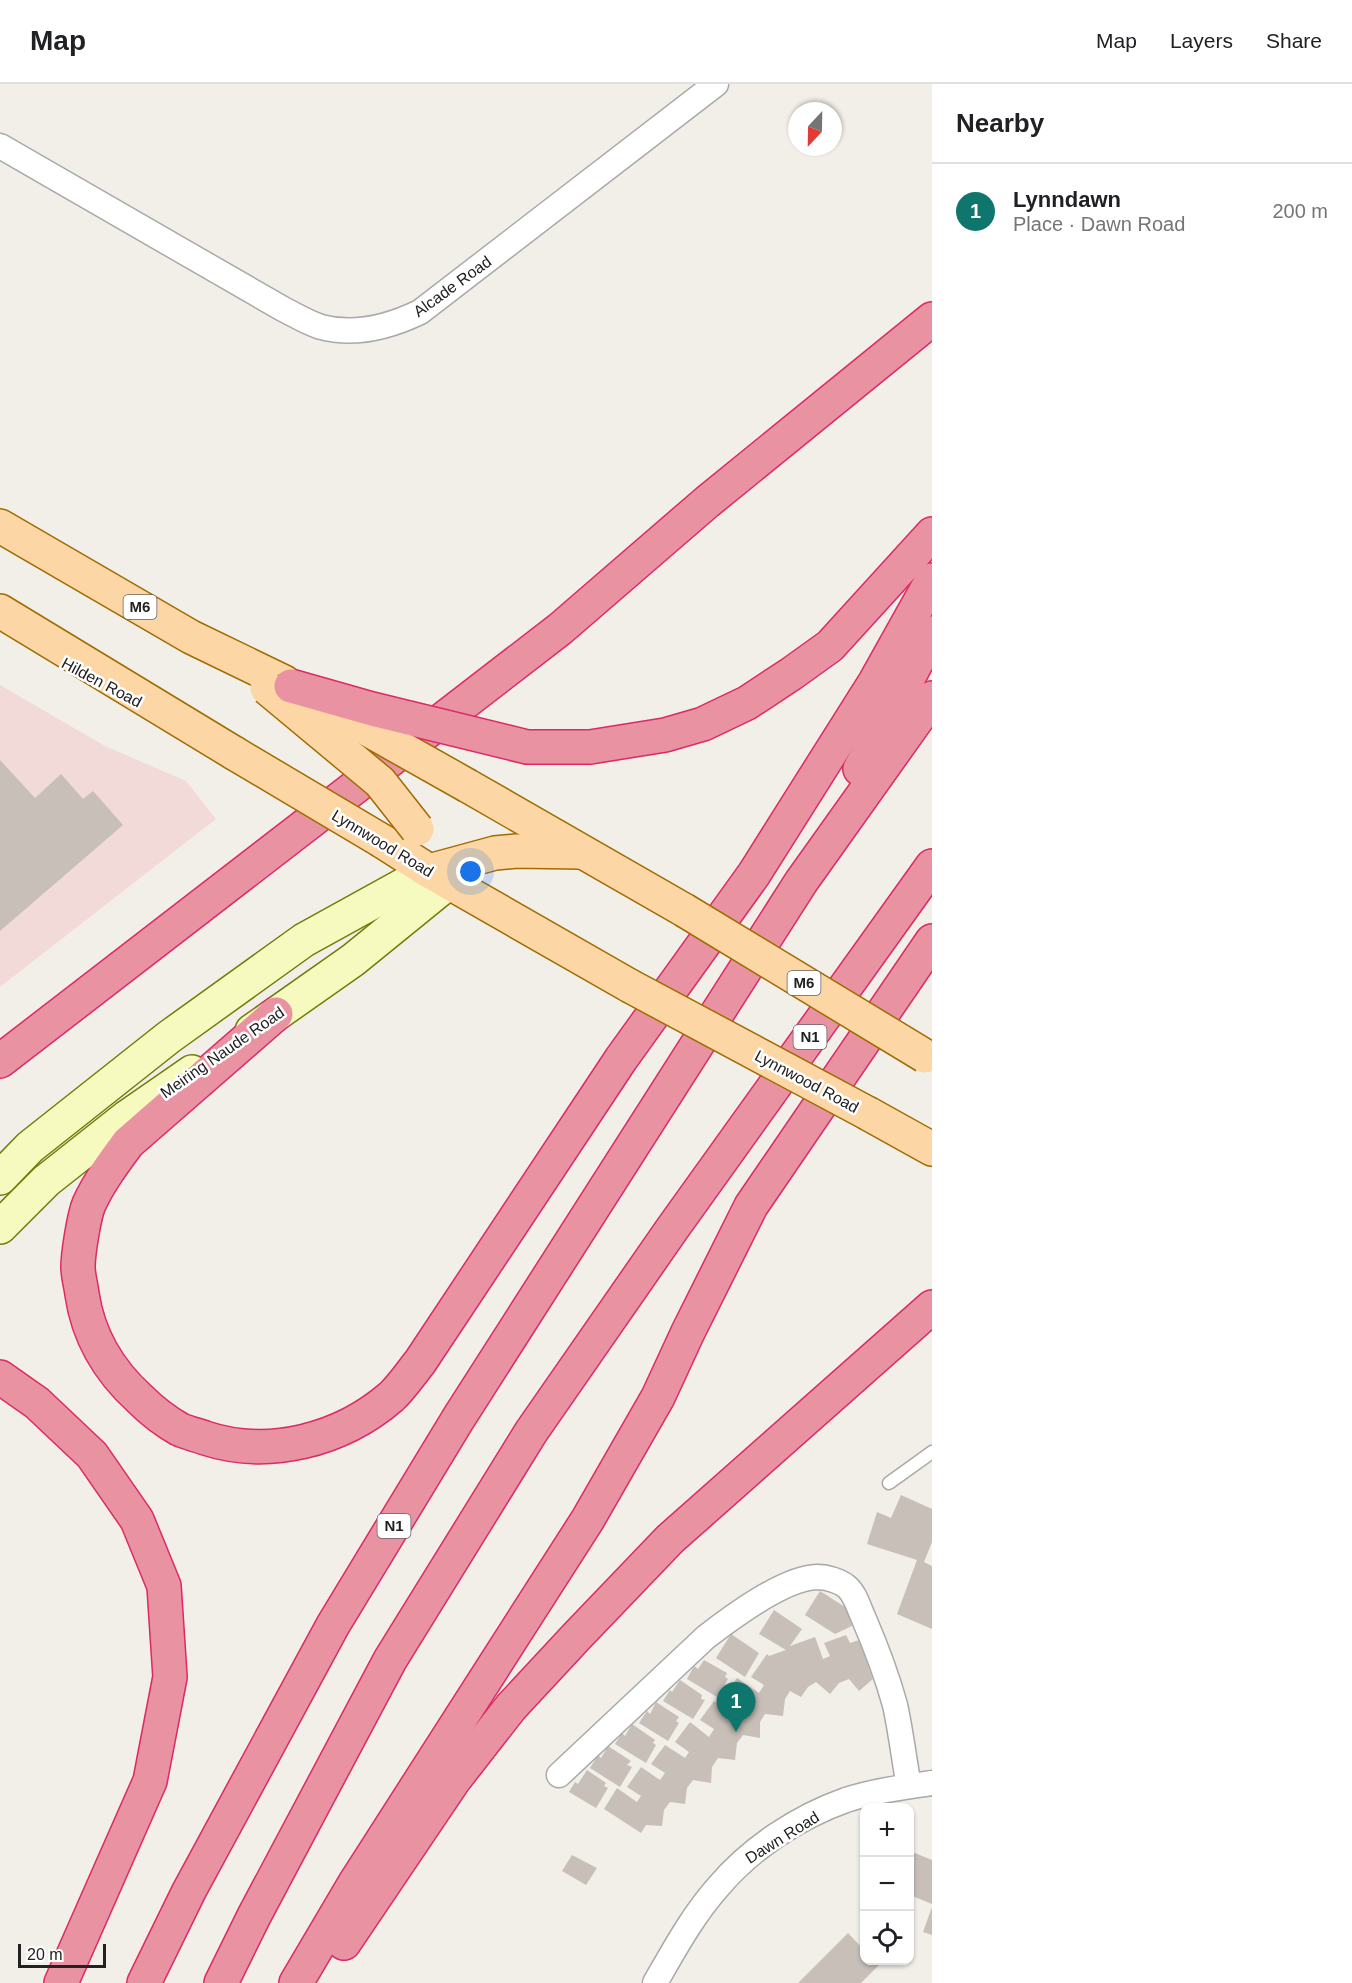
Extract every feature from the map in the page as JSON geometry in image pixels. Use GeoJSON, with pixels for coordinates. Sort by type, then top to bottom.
{"type":"FeatureCollection","features":[{"type":"Feature","properties":{"kind":"highway"},"geometry":{"type":"LineString","coordinates":[[0,1061],[560,629],[707,502],[932,319]]}},
{"type":"Feature","properties":{"kind":"highway"},"geometry":{"type":"LineString","coordinates":[[281,686],[526,747],[590,747],[665,735],[703,724],[747,703],[830,646],[932,534]]}},
{"type":"Feature","properties":{"kind":"highway"},"geometry":{"type":"LineString","coordinates":[[276,1014],[128,1143],[109,1169],[89,1206],[78,1267],[83,1302],[91,1331],[103,1354],[125,1385],[150,1409],[181,1430],[242,1448],[298,1444],[328,1434],[362,1418],[393,1395],[420,1362],[621,1059],[754,874],[875,682],[932,579]]}},
{"type":"Feature","properties":{"kind":"highway"},"geometry":{"type":"LineString","coordinates":[[801,882],[932,633]]}},
{"type":"Feature","properties":{"kind":"highway","name":"N1"},"geometry":{"type":"LineString","coordinates":[[144,1983],[189,1891],[333,1625],[458,1419],[801,882],[932,698]]}},
{"type":"Feature","properties":{"kind":"highway","name":"N1"},"geometry":{"type":"LineString","coordinates":[[221,1983],[254,1916],[390,1660],[531,1431],[672,1229],[932,866]]}},
{"type":"Feature","properties":{"kind":"highway"},"geometry":{"type":"LineString","coordinates":[[296,1983],[355,1883],[588,1519],[658,1396],[687,1332],[751,1206],[932,941]]}},
{"type":"Feature","properties":{"kind":"highway"},"geometry":{"type":"LineString","coordinates":[[318,1983],[454,1780],[511,1707],[646,1562],[876,1354],[932,1307]]}},
{"type":"Feature","properties":{"kind":"highway"},"geometry":{"type":"LineString","coordinates":[[0,1377],[38,1402],[92,1455],[137,1520],[164,1586],[170,1677],[150,1781],[61,1983]]}},
{"type":"Feature","properties":{"kind":"main road","name":"M6"},"geometry":{"type":"LineString","coordinates":[[0,526],[191,637],[468,786],[684,910],[929,1058]]}},
{"type":"Feature","properties":{"kind":"main road","name":"Lynnwood Road"},"geometry":{"type":"LineString","coordinates":[[0,611],[205,737],[630,986],[932,1149]]}},
{"type":"Feature","properties":{"kind":"main road"},"geometry":{"type":"LineString","coordinates":[[281,686],[380,782],[417,829],[440,873]]}},
{"type":"Feature","properties":{"kind":"main road"},"geometry":{"type":"LineString","coordinates":[[0,1178],[30,1147],[169,1037],[304,940],[440,873],[495,853],[583,852]]}},
{"type":"Feature","properties":{"kind":"main road","name":"Meiring Naude Road"},"geometry":{"type":"LineString","coordinates":[[0,1227],[46,1181],[128,1117],[352,960],[440,873]]}},
{"type":"Feature","properties":{"kind":"street","name":"Alcade Road"},"geometry":{"type":"LineString","coordinates":[[0,146],[319,327],[341,330],[370,329],[397,323],[420,312],[716,84]]}},
{"type":"Feature","properties":{"kind":"street"},"geometry":{"type":"LineString","coordinates":[[559,1775],[706,1637],[732,1617],[783,1587],[805,1578],[819,1577],[832,1579],[846,1586],[854,1595],[895,1705],[920,1785]]}},
{"type":"Feature","properties":{"kind":"street","name":"Dawn Road"},"geometry":{"type":"LineString","coordinates":[[655,1983],[696,1915],[717,1887],[756,1850],[806,1818],[847,1800],[920,1785]]}},
{"type":"Feature","properties":{"kind":"lane","name":"Hilden Road"},"geometry":{"type":"LineString","coordinates":[[20,638],[205,737]]}},
{"type":"Feature","properties":{"kind":"lane"},"geometry":{"type":"LineString","coordinates":[[889,1483],[932,1452]]}},
{"type":"Feature","properties":{"kind":"shaded area"},"geometry":{"type":"Polygon","coordinates":[[[0,685],[105,746],[186,781],[216,819],[0,987],[0,685]]]}},
{"type":"Feature","properties":{"kind":"building"},"geometry":{"type":"Polygon","coordinates":[[[0,760],[35,798],[61,774],[83,799],[93,791],[123,825],[0,931],[0,760]]]}},
{"type":"Feature","properties":{"kind":"building"},"geometry":{"type":"Polygon","coordinates":[[[901,1495],[932,1509],[932,1542],[924,1562],[932,1566],[932,1629],[897,1614],[917,1560],[867,1544],[877,1512],[891,1518],[901,1495]]]}},
{"type":"Feature","properties":{"kind":"building"},"geometry":{"type":"Polygon","coordinates":[[[820,1591],[845,1607],[852,1626],[835,1634],[805,1615],[820,1591]]]}},
{"type":"Feature","properties":{"kind":"building"},"geometry":{"type":"Polygon","coordinates":[[[774,1610],[802,1629],[790,1646],[815,1637],[823,1659],[830,1656],[824,1643],[846,1635],[850,1643],[859,1640],[873,1679],[859,1691],[849,1679],[839,1683],[830,1694],[816,1682],[808,1687],[801,1697],[790,1691],[785,1699],[783,1716],[765,1714],[760,1722],[760,1738],[743,1735],[737,1743],[735,1760],[718,1758],[712,1767],[711,1783],[693,1780],[687,1788],[685,1804],[670,1802],[664,1810],[662,1826],[646,1825],[641,1833],[604,1809],[617,1788],[637,1802],[641,1796],[627,1787],[641,1767],[660,1780],[665,1773],[651,1764],[665,1745],[685,1758],[689,1752],[675,1742],[690,1722],[709,1737],[714,1729],[700,1720],[714,1701],[733,1713],[737,1707],[723,1698],[737,1678],[759,1693],[764,1685],[751,1677],[767,1654],[769,1656],[786,1650],[759,1634],[774,1610]]]}},
{"type":"Feature","properties":{"kind":"building"},"geometry":{"type":"Polygon","coordinates":[[[731,1634],[759,1653],[745,1677],[716,1658],[731,1634]]]}},
{"type":"Feature","properties":{"kind":"building"},"geometry":{"type":"Polygon","coordinates":[[[704,1660],[727,1673],[725,1677],[728,1679],[717,1697],[687,1679],[694,1666],[698,1669],[704,1660]]]}},
{"type":"Feature","properties":{"kind":"building"},"geometry":{"type":"Polygon","coordinates":[[[680,1680],[702,1695],[701,1699],[705,1700],[693,1719],[663,1701],[680,1680]]]}},
{"type":"Feature","properties":{"kind":"building"},"geometry":{"type":"Polygon","coordinates":[[[656,1702],[679,1717],[676,1721],[679,1723],[668,1741],[639,1723],[647,1711],[650,1714],[656,1702]]]}},
{"type":"Feature","properties":{"kind":"building"},"geometry":{"type":"Polygon","coordinates":[[[632,1724],[655,1740],[653,1743],[656,1745],[646,1763],[615,1744],[622,1733],[625,1736],[632,1724]]]}},
{"type":"Feature","properties":{"kind":"building"},"geometry":{"type":"Polygon","coordinates":[[[608,1746],[631,1761],[627,1765],[632,1767],[620,1787],[590,1768],[598,1755],[601,1758],[608,1746]]]}},
{"type":"Feature","properties":{"kind":"building"},"geometry":{"type":"Polygon","coordinates":[[[587,1770],[606,1783],[604,1786],[608,1788],[596,1808],[569,1792],[575,1782],[578,1784],[587,1770]]]}},
{"type":"Feature","properties":{"kind":"building"},"geometry":{"type":"Polygon","coordinates":[[[914,1853],[932,1860],[932,1904],[914,1897],[914,1853]]]}},
{"type":"Feature","properties":{"kind":"building"},"geometry":{"type":"Polygon","coordinates":[[[572,1855],[597,1868],[586,1885],[562,1871],[572,1855]]]}},
{"type":"Feature","properties":{"kind":"building"},"geometry":{"type":"Polygon","coordinates":[[[932,1907],[932,1935],[923,1932],[932,1907]]]}},
{"type":"Feature","properties":{"kind":"building"},"geometry":{"type":"Polygon","coordinates":[[[848,1933],[860,1946],[860,1965],[879,1965],[861,1983],[798,1983],[848,1933]]]}},
{"type":"Feature","properties":{"kind":"place","name":"Lynndawn"},"geometry":{"type":"Point","coordinates":[736,1732]}}]}
